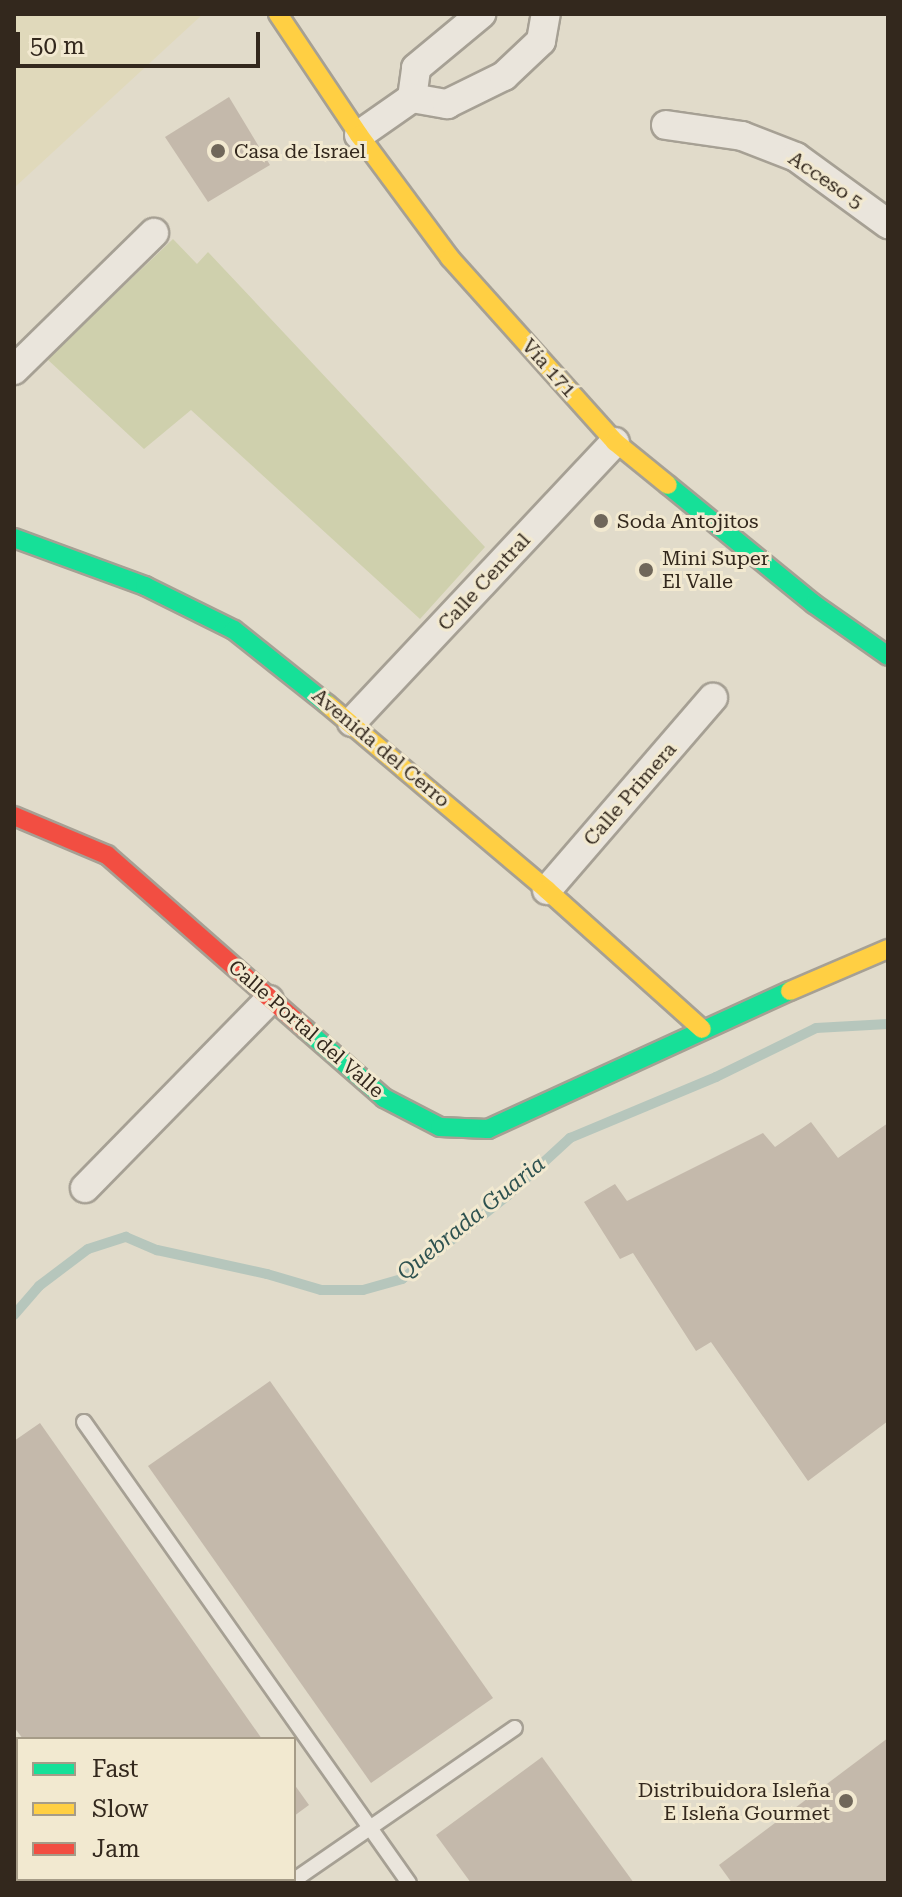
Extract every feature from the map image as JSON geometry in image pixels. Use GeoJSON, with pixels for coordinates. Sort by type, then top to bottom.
{"type":"FeatureCollection","features":[{"type":"Feature","properties":{"kind":"street","name":"Vía 171"},"geometry":{"type":"LineString","coordinates":[[278,14],[359,135],[450,258],[615,442],[814,604],[888,656]]}},
{"type":"Feature","properties":{"kind":"street"},"geometry":{"type":"LineString","coordinates":[[412,98],[416,68],[481,14]]}},
{"type":"Feature","properties":{"kind":"street"},"geometry":{"type":"LineString","coordinates":[[359,135],[412,98],[447,104],[504,76],[541,41],[546,14]]}},
{"type":"Feature","properties":{"kind":"street","name":"Acceso 5"},"geometry":{"type":"LineString","coordinates":[[666,125],[742,136],[796,157],[888,224]]}},
{"type":"Feature","properties":{"kind":"street"},"geometry":{"type":"LineString","coordinates":[[14,370],[154,233]]}},
{"type":"Feature","properties":{"kind":"street","name":"Calle Central"},"geometry":{"type":"LineString","coordinates":[[352,722],[615,442]]}},
{"type":"Feature","properties":{"kind":"street","name":"Avenida del Cerro"},"geometry":{"type":"LineString","coordinates":[[14,538],[145,586],[234,630],[352,722],[702,1029]]}},
{"type":"Feature","properties":{"kind":"street","name":"Calle Primera"},"geometry":{"type":"LineString","coordinates":[[547,890],[713,698]]}},
{"type":"Feature","properties":{"kind":"street","name":"Calle Portal del Valle"},"geometry":{"type":"LineString","coordinates":[[14,816],[107,855],[384,1098],[440,1127],[488,1129],[702,1029],[888,949]]}},
{"type":"Feature","properties":{"kind":"street"},"geometry":{"type":"LineString","coordinates":[[85,1188],[269,1000]]}},
{"type":"Feature","properties":{"kind":"lane"},"geometry":{"type":"LineString","coordinates":[[84,1422],[409,1883]]}},
{"type":"Feature","properties":{"kind":"lane"},"geometry":{"type":"LineString","coordinates":[[296,1879],[515,1728]]}},
{"type":"Feature","properties":{"kind":"shaded area"},"geometry":{"type":"Polygon","coordinates":[[[14,14],[203,14],[14,188],[14,14]]]}},
{"type":"Feature","properties":{"kind":"green space"},"geometry":{"type":"Polygon","coordinates":[[[173,239],[197,264],[208,252],[485,547],[420,619],[191,410],[144,449],[47,359],[173,239]]]}},
{"type":"Feature","properties":{"kind":"green space"},"geometry":{"type":"Polygon","coordinates":[[[16,1827],[16,1881],[75,1883],[14,1883],[16,1827]]]}},
{"type":"Feature","properties":{"kind":"building","name":"Casa de Israel"},"geometry":{"type":"Polygon","coordinates":[[[229,97],[270,165],[208,202],[165,137],[229,97]]]}},
{"type":"Feature","properties":{"kind":"building"},"geometry":{"type":"Polygon","coordinates":[[[811,1122],[838,1158],[888,1123],[888,1421],[808,1481],[711,1342],[696,1351],[633,1253],[620,1259],[584,1202],[615,1184],[627,1201],[763,1133],[775,1147],[811,1122]]]}},
{"type":"Feature","properties":{"kind":"building"},"geometry":{"type":"Polygon","coordinates":[[[270,1381],[493,1698],[371,1783],[148,1466],[270,1381]]]}},
{"type":"Feature","properties":{"kind":"building"},"geometry":{"type":"Polygon","coordinates":[[[40,1423],[261,1737],[22,1737],[14,1727],[14,1441],[40,1423]]]}},
{"type":"Feature","properties":{"kind":"building","name":"Distribuidora Isleña E Isleña Gourmet"},"geometry":{"type":"Polygon","coordinates":[[[888,1738],[888,1883],[732,1883],[719,1865],[888,1738]]]}},
{"type":"Feature","properties":{"kind":"building"},"geometry":{"type":"Polygon","coordinates":[[[542,1757],[634,1883],[471,1883],[436,1835],[542,1757]]]}},
{"type":"Feature","properties":{"kind":"building"},"geometry":{"type":"Polygon","coordinates":[[[296,1787],[309,1805],[296,1815],[296,1787]]]}},
{"type":"Feature","properties":{"kind":"building"},"geometry":{"type":"Polygon","coordinates":[[[122,1881],[201,1881],[198,1883],[122,1881]]]}},
{"type":"Feature","properties":{"kind":"waterway","name":"Quebrada Guaria"},"geometry":{"type":"LineString","coordinates":[[14,1315],[39,1286],[88,1249],[126,1237],[157,1250],[267,1274],[321,1290],[363,1290],[402,1279],[507,1196],[570,1138],[716,1077],[816,1028],[888,1024]]}},
{"type":"Feature","properties":{"kind":"traffic: fast"},"geometry":{"type":"LineString","coordinates":[[668,485],[814,604],[888,656]]}},
{"type":"Feature","properties":{"kind":"traffic: fast"},"geometry":{"type":"LineString","coordinates":[[14,538],[145,586],[234,630],[327,704]]}},
{"type":"Feature","properties":{"kind":"traffic: fast"},"geometry":{"type":"LineString","coordinates":[[305,1029],[384,1098],[440,1127],[488,1129],[790,991]]}},
{"type":"Feature","properties":{"kind":"traffic: slow"},"geometry":{"type":"LineString","coordinates":[[278,14],[359,135],[450,258],[615,442],[668,485]]}},
{"type":"Feature","properties":{"kind":"traffic: slow"},"geometry":{"type":"LineString","coordinates":[[327,704],[547,890],[702,1029]]}},
{"type":"Feature","properties":{"kind":"traffic: slow"},"geometry":{"type":"LineString","coordinates":[[790,991],[888,949]]}},
{"type":"Feature","properties":{"kind":"traffic: jam"},"geometry":{"type":"LineString","coordinates":[[14,816],[107,855],[305,1029]]}},
{"type":"Feature","properties":{"kind":"place","name":"Casa de Israel"},"geometry":{"type":"Point","coordinates":[218,151]}},
{"type":"Feature","properties":{"kind":"place","name":"Soda Antojitos"},"geometry":{"type":"Point","coordinates":[601,521]}},
{"type":"Feature","properties":{"kind":"place","name":"Mini Super El Valle"},"geometry":{"type":"Point","coordinates":[646,570]}},
{"type":"Feature","properties":{"kind":"place","name":"Distribuidora Isleña E Isleña Gourmet"},"geometry":{"type":"Point","coordinates":[846,1801]}}]}
